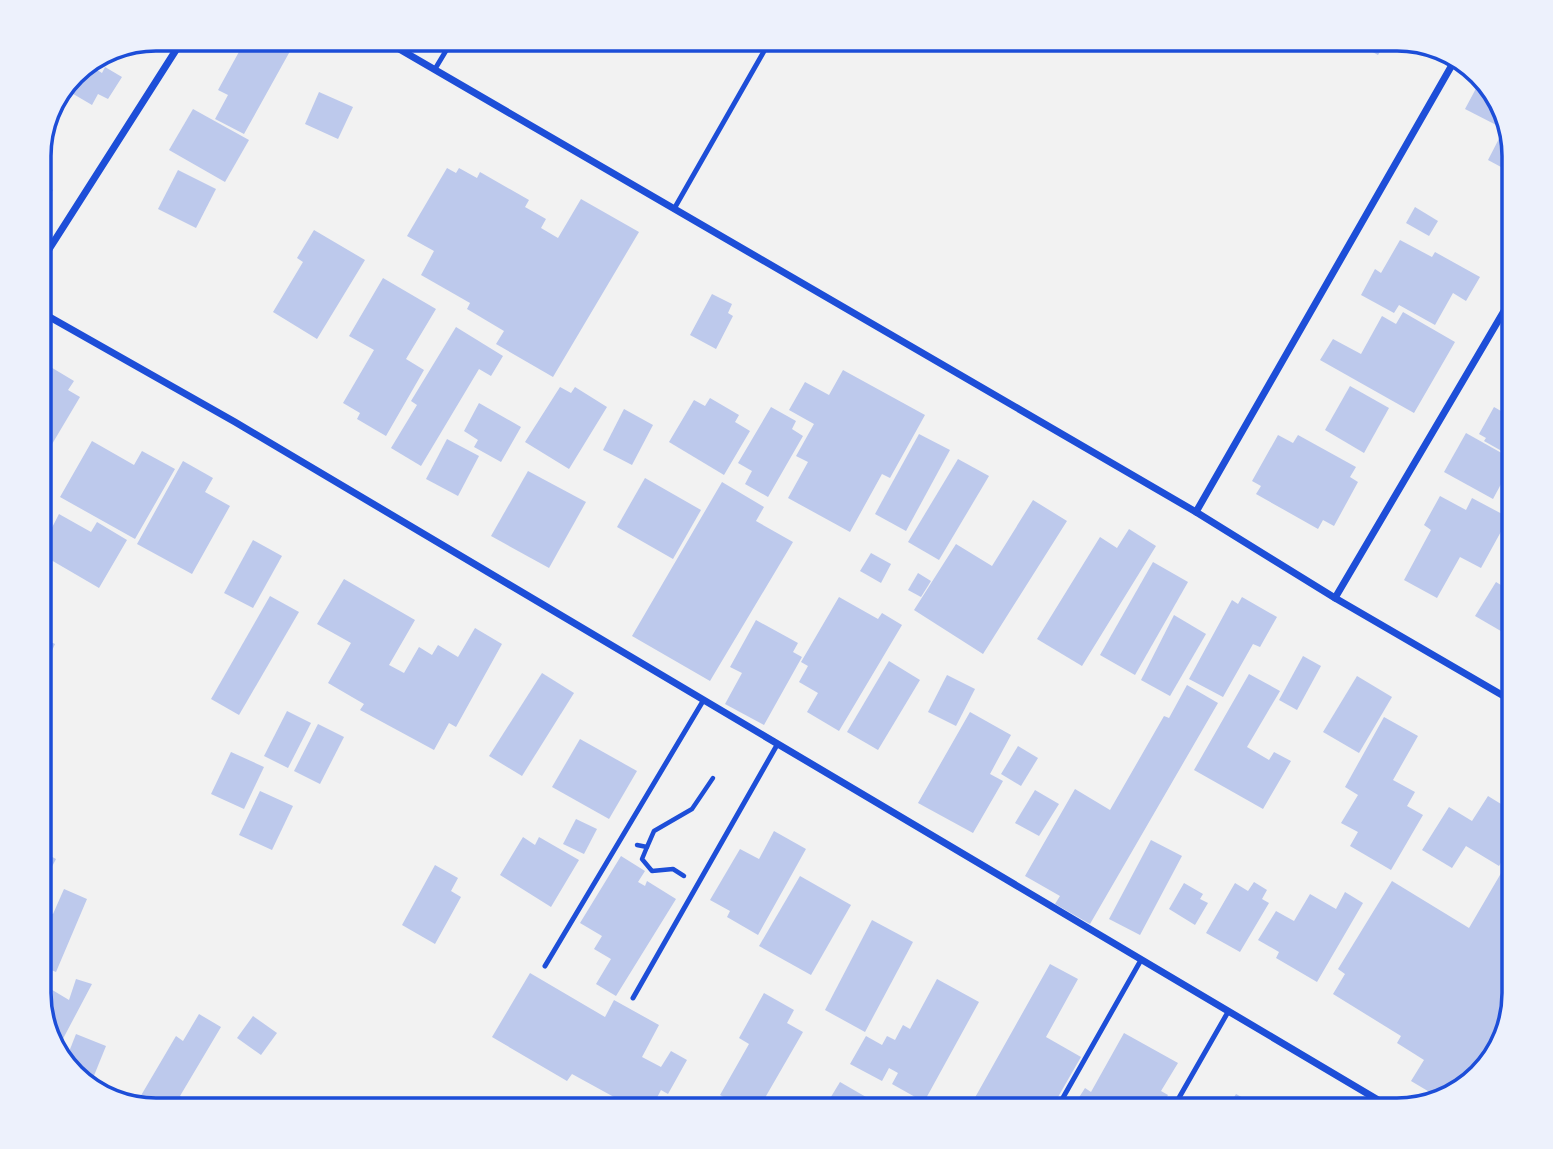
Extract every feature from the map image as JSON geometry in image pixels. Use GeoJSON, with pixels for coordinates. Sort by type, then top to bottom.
{"type":"FeatureCollection","features":[{"type":"Feature","properties":{"kind":"street"},"geometry":{"type":"LineString","coordinates":[[51,246],[175,51]]}},
{"type":"Feature","properties":{"kind":"street"},"geometry":{"type":"LineString","coordinates":[[404,51],[673,211],[1196,512],[1335,598],[1502,695]]}},
{"type":"Feature","properties":{"kind":"street"},"geometry":{"type":"LineString","coordinates":[[1196,512],[1451,66]]}},
{"type":"Feature","properties":{"kind":"street"},"geometry":{"type":"LineString","coordinates":[[1335,598],[1502,313]]}},
{"type":"Feature","properties":{"kind":"street"},"geometry":{"type":"LineString","coordinates":[[51,318],[235,422],[1373,1098]]}},
{"type":"Feature","properties":{"kind":"lane"},"geometry":{"type":"LineString","coordinates":[[435,69],[445,51]]}},
{"type":"Feature","properties":{"kind":"lane"},"geometry":{"type":"LineString","coordinates":[[673,211],[764,51]]}},
{"type":"Feature","properties":{"kind":"lane"},"geometry":{"type":"LineString","coordinates":[[545,966],[703,701]]}},
{"type":"Feature","properties":{"kind":"lane"},"geometry":{"type":"LineString","coordinates":[[633,998],[777,745]]}},
{"type":"Feature","properties":{"kind":"lane"},"geometry":{"type":"LineString","coordinates":[[1063,1098],[1141,960]]}},
{"type":"Feature","properties":{"kind":"lane"},"geometry":{"type":"LineString","coordinates":[[1179,1098],[1228,1012]]}},
{"type":"Feature","properties":{"kind":"path"},"geometry":{"type":"LineString","coordinates":[[688,878],[673,869],[652,871],[642,859],[654,831],[692,809],[713,778]]}},
{"type":"Feature","properties":{"kind":"path"},"geometry":{"type":"LineString","coordinates":[[619,841],[646,847]]}},
{"type":"Feature","properties":{"kind":"building"},"geometry":{"type":"Polygon","coordinates":[[[239,51],[290,51],[244,134],[215,119],[228,95],[218,90],[239,51]]]}},
{"type":"Feature","properties":{"kind":"building"},"geometry":{"type":"Polygon","coordinates":[[[105,67],[122,77],[108,99],[98,94],[92,105],[71,93],[86,77],[96,69],[102,73],[105,67]]]}},
{"type":"Feature","properties":{"kind":"building"},"geometry":{"type":"Polygon","coordinates":[[[1477,87],[1498,126],[1465,109],[1477,87]]]}},
{"type":"Feature","properties":{"kind":"building"},"geometry":{"type":"Polygon","coordinates":[[[319,92],[353,107],[338,139],[305,124],[319,92]]]}},
{"type":"Feature","properties":{"kind":"building"},"geometry":{"type":"Polygon","coordinates":[[[193,109],[249,140],[225,182],[169,150],[193,109]]]}},
{"type":"Feature","properties":{"kind":"building"},"geometry":{"type":"Polygon","coordinates":[[[1500,136],[1502,168],[1488,160],[1500,136]]]}},
{"type":"Feature","properties":{"kind":"building"},"geometry":{"type":"Polygon","coordinates":[[[447,168],[456,173],[459,168],[477,178],[480,172],[529,200],[525,207],[546,219],[541,228],[558,238],[581,199],[639,232],[553,377],[496,344],[504,331],[467,309],[470,303],[421,275],[434,251],[407,236],[447,168]]]}},
{"type":"Feature","properties":{"kind":"building"},"geometry":{"type":"Polygon","coordinates":[[[178,170],[216,189],[196,228],[158,209],[178,170]]]}},
{"type":"Feature","properties":{"kind":"building"},"geometry":{"type":"Polygon","coordinates":[[[1415,207],[1438,221],[1429,236],[1406,223],[1415,207]]]}},
{"type":"Feature","properties":{"kind":"building"},"geometry":{"type":"Polygon","coordinates":[[[314,230],[365,260],[317,339],[273,312],[303,262],[297,258],[314,230]]]}},
{"type":"Feature","properties":{"kind":"building"},"geometry":{"type":"Polygon","coordinates":[[[1400,240],[1432,257],[1435,252],[1480,277],[1466,301],[1453,293],[1435,325],[1399,305],[1394,313],[1361,295],[1375,269],[1381,273],[1400,240]]]}},
{"type":"Feature","properties":{"kind":"building"},"geometry":{"type":"Polygon","coordinates":[[[383,278],[436,309],[406,359],[424,370],[386,436],[357,419],[360,413],[343,403],[374,350],[349,336],[383,278]]]}},
{"type":"Feature","properties":{"kind":"building"},"geometry":{"type":"Polygon","coordinates":[[[712,294],[732,304],[728,313],[733,316],[716,349],[690,335],[712,294]]]}},
{"type":"Feature","properties":{"kind":"building"},"geometry":{"type":"Polygon","coordinates":[[[1403,312],[1455,342],[1414,413],[1320,360],[1333,339],[1361,354],[1382,316],[1396,324],[1403,312]]]}},
{"type":"Feature","properties":{"kind":"building"},"geometry":{"type":"Polygon","coordinates":[[[456,327],[503,356],[491,376],[479,369],[421,466],[391,448],[417,405],[411,401],[456,327]]]}},
{"type":"Feature","properties":{"kind":"building"},"geometry":{"type":"Polygon","coordinates":[[[51,367],[74,381],[68,390],[80,397],[51,446],[51,367]]]}},
{"type":"Feature","properties":{"kind":"building"},"geometry":{"type":"Polygon","coordinates":[[[843,370],[925,415],[890,478],[882,474],[850,532],[788,498],[808,462],[796,456],[814,424],[789,410],[805,382],[829,395],[843,370]]]}},
{"type":"Feature","properties":{"kind":"building"},"geometry":{"type":"Polygon","coordinates":[[[1350,386],[1389,408],[1364,453],[1325,430],[1350,386]]]}},
{"type":"Feature","properties":{"kind":"building"},"geometry":{"type":"Polygon","coordinates":[[[560,387],[571,393],[575,387],[607,407],[569,469],[525,442],[560,387]]]}},
{"type":"Feature","properties":{"kind":"building"},"geometry":{"type":"Polygon","coordinates":[[[710,398],[739,415],[735,422],[750,431],[724,475],[669,442],[694,400],[705,406],[710,398]]]}},
{"type":"Feature","properties":{"kind":"building"},"geometry":{"type":"Polygon","coordinates":[[[479,403],[521,427],[501,462],[474,447],[478,440],[464,431],[479,403]]]}},
{"type":"Feature","properties":{"kind":"building"},"geometry":{"type":"Polygon","coordinates":[[[771,407],[796,421],[792,429],[803,436],[768,497],[745,484],[752,471],[738,463],[771,407]]]}},
{"type":"Feature","properties":{"kind":"building"},"geometry":{"type":"Polygon","coordinates":[[[1494,407],[1501,411],[1502,451],[1484,441],[1486,438],[1479,434],[1494,407]]]}},
{"type":"Feature","properties":{"kind":"building"},"geometry":{"type":"Polygon","coordinates":[[[624,409],[653,425],[632,465],[603,450],[624,409]]]}},
{"type":"Feature","properties":{"kind":"building"},"geometry":{"type":"Polygon","coordinates":[[[1466,433],[1502,453],[1502,482],[1493,499],[1444,472],[1466,433]]]}},
{"type":"Feature","properties":{"kind":"building"},"geometry":{"type":"Polygon","coordinates":[[[919,434],[950,450],[906,531],[875,514],[919,434]]]}},
{"type":"Feature","properties":{"kind":"building"},"geometry":{"type":"Polygon","coordinates":[[[1278,435],[1293,443],[1298,435],[1356,467],[1350,477],[1358,482],[1334,526],[1323,520],[1318,529],[1256,494],[1261,486],[1252,481],[1278,435]]]}},
{"type":"Feature","properties":{"kind":"building"},"geometry":{"type":"Polygon","coordinates":[[[447,439],[479,456],[458,496],[426,479],[447,439]]]}},
{"type":"Feature","properties":{"kind":"building"},"geometry":{"type":"Polygon","coordinates":[[[92,441],[134,465],[142,451],[175,469],[135,539],[60,497],[92,441]]]}},
{"type":"Feature","properties":{"kind":"building"},"geometry":{"type":"Polygon","coordinates":[[[958,459],[989,476],[939,560],[908,542],[958,459]]]}},
{"type":"Feature","properties":{"kind":"building"},"geometry":{"type":"Polygon","coordinates":[[[183,461],[213,478],[205,492],[230,506],[192,574],[137,544],[183,461]]]}},
{"type":"Feature","properties":{"kind":"building"},"geometry":{"type":"Polygon","coordinates":[[[528,471],[586,502],[549,568],[491,536],[528,471]]]}},
{"type":"Feature","properties":{"kind":"building"},"geometry":{"type":"Polygon","coordinates":[[[645,478],[701,510],[673,559],[617,527],[645,478]]]}},
{"type":"Feature","properties":{"kind":"building"},"geometry":{"type":"Polygon","coordinates":[[[722,482],[764,507],[756,521],[793,542],[710,681],[632,636],[722,482]]]}},
{"type":"Feature","properties":{"kind":"building"},"geometry":{"type":"Polygon","coordinates":[[[1440,496],[1466,510],[1472,498],[1502,514],[1502,530],[1481,568],[1460,557],[1437,598],[1404,580],[1431,530],[1424,525],[1440,496]]]}},
{"type":"Feature","properties":{"kind":"building"},"geometry":{"type":"Polygon","coordinates":[[[1033,500],[1067,521],[983,654],[914,610],[956,544],[992,566],[1033,500]]]}},
{"type":"Feature","properties":{"kind":"building"},"geometry":{"type":"Polygon","coordinates":[[[59,514],[91,532],[97,522],[127,540],[99,588],[51,560],[51,530],[59,514]]]}},
{"type":"Feature","properties":{"kind":"building"},"geometry":{"type":"Polygon","coordinates":[[[1129,529],[1156,546],[1082,666],[1037,639],[1100,537],[1117,548],[1129,529]]]}},
{"type":"Feature","properties":{"kind":"building"},"geometry":{"type":"Polygon","coordinates":[[[253,540],[282,556],[253,608],[224,593],[253,540]]]}},
{"type":"Feature","properties":{"kind":"building"},"geometry":{"type":"Polygon","coordinates":[[[871,553],[891,564],[881,583],[860,571],[871,553]]]}},
{"type":"Feature","properties":{"kind":"building"},"geometry":{"type":"Polygon","coordinates":[[[1153,562],[1188,582],[1135,675],[1100,655],[1153,562]]]}},
{"type":"Feature","properties":{"kind":"building"},"geometry":{"type":"Polygon","coordinates":[[[918,573],[931,581],[921,597],[908,590],[918,573]]]}},
{"type":"Feature","properties":{"kind":"building"},"geometry":{"type":"Polygon","coordinates":[[[344,579],[415,620],[389,665],[404,673],[419,647],[432,655],[438,645],[458,657],[475,628],[502,644],[456,727],[449,723],[434,750],[360,710],[364,704],[328,683],[351,643],[317,624],[344,579]]]}},
{"type":"Feature","properties":{"kind":"building"},"geometry":{"type":"Polygon","coordinates":[[[1496,582],[1502,586],[1502,632],[1475,616],[1496,582]]]}},
{"type":"Feature","properties":{"kind":"building"},"geometry":{"type":"Polygon","coordinates":[[[270,596],[299,612],[239,715],[211,699],[270,596]]]}},
{"type":"Feature","properties":{"kind":"building"},"geometry":{"type":"Polygon","coordinates":[[[839,597],[878,619],[882,613],[902,625],[839,731],[807,712],[818,693],[799,682],[808,666],[801,662],[839,597]]]}},
{"type":"Feature","properties":{"kind":"building"},"geometry":{"type":"Polygon","coordinates":[[[1242,597],[1277,617],[1260,647],[1253,644],[1223,697],[1189,679],[1232,600],[1238,604],[1242,597]]]}},
{"type":"Feature","properties":{"kind":"building"},"geometry":{"type":"Polygon","coordinates":[[[1174,615],[1206,634],[1170,696],[1141,680],[1174,615]]]}},
{"type":"Feature","properties":{"kind":"building"},"geometry":{"type":"Polygon","coordinates":[[[756,620],[798,643],[793,652],[802,657],[764,725],[725,704],[742,673],[730,667],[756,620]]]}},
{"type":"Feature","properties":{"kind":"building"},"geometry":{"type":"Polygon","coordinates":[[[1303,656],[1321,666],[1297,710],[1279,700],[1303,656]]]}},
{"type":"Feature","properties":{"kind":"building"},"geometry":{"type":"Polygon","coordinates":[[[889,661],[920,680],[878,750],[847,732],[889,661]]]}},
{"type":"Feature","properties":{"kind":"building"},"geometry":{"type":"Polygon","coordinates":[[[542,673],[574,693],[522,776],[489,756],[542,673]]]}},
{"type":"Feature","properties":{"kind":"building"},"geometry":{"type":"Polygon","coordinates":[[[1249,674],[1280,691],[1247,747],[1269,760],[1274,752],[1291,761],[1263,809],[1194,770],[1249,674]]]}},
{"type":"Feature","properties":{"kind":"building"},"geometry":{"type":"Polygon","coordinates":[[[947,675],[975,689],[956,726],[928,712],[947,675]]]}},
{"type":"Feature","properties":{"kind":"building"},"geometry":{"type":"Polygon","coordinates":[[[1357,676],[1392,697],[1359,753],[1323,732],[1357,676]]]}},
{"type":"Feature","properties":{"kind":"building"},"geometry":{"type":"Polygon","coordinates":[[[1187,685],[1218,703],[1090,924],[1055,904],[1060,896],[1025,876],[1075,789],[1110,810],[1164,716],[1169,718],[1187,685]]]}},
{"type":"Feature","properties":{"kind":"building"},"geometry":{"type":"Polygon","coordinates":[[[287,711],[311,723],[288,768],[264,756],[287,711]]]}},
{"type":"Feature","properties":{"kind":"building"},"geometry":{"type":"Polygon","coordinates":[[[970,712],[1011,735],[990,774],[1003,781],[973,833],[918,803],[970,712]]]}},
{"type":"Feature","properties":{"kind":"building"},"geometry":{"type":"Polygon","coordinates":[[[1384,717],[1418,736],[1393,780],[1415,792],[1407,806],[1423,815],[1391,870],[1350,846],[1358,832],[1341,823],[1358,795],[1345,787],[1384,717]]]}},
{"type":"Feature","properties":{"kind":"building"},"geometry":{"type":"Polygon","coordinates":[[[318,724],[344,737],[320,784],[294,771],[318,724]]]}},
{"type":"Feature","properties":{"kind":"building"},"geometry":{"type":"Polygon","coordinates":[[[580,739],[637,771],[609,819],[552,787],[580,739]]]}},
{"type":"Feature","properties":{"kind":"building"},"geometry":{"type":"Polygon","coordinates":[[[1018,746],[1038,758],[1021,786],[1001,774],[1018,746]]]}},
{"type":"Feature","properties":{"kind":"building"},"geometry":{"type":"Polygon","coordinates":[[[231,752],[264,767],[244,809],[211,794],[231,752]]]}},
{"type":"Feature","properties":{"kind":"building"},"geometry":{"type":"Polygon","coordinates":[[[1035,790],[1059,804],[1039,836],[1015,823],[1035,790]]]}},
{"type":"Feature","properties":{"kind":"building"},"geometry":{"type":"Polygon","coordinates":[[[260,791],[293,806],[272,850],[239,835],[260,791]]]}},
{"type":"Feature","properties":{"kind":"building"},"geometry":{"type":"Polygon","coordinates":[[[1488,796],[1502,805],[1502,861],[1499,866],[1466,846],[1452,868],[1422,850],[1449,807],[1472,821],[1488,796]]]}},
{"type":"Feature","properties":{"kind":"building"},"geometry":{"type":"Polygon","coordinates":[[[576,819],[597,829],[584,854],[563,844],[576,819]]]}},
{"type":"Feature","properties":{"kind":"building"},"geometry":{"type":"Polygon","coordinates":[[[774,831],[806,849],[758,935],[727,917],[730,911],[710,900],[740,849],[759,859],[774,831]]]}},
{"type":"Feature","properties":{"kind":"building"},"geometry":{"type":"Polygon","coordinates":[[[523,837],[535,845],[539,837],[579,860],[551,907],[500,875],[523,837]]]}},
{"type":"Feature","properties":{"kind":"building"},"geometry":{"type":"Polygon","coordinates":[[[1151,840],[1182,856],[1140,935],[1109,919],[1151,840]]]}},
{"type":"Feature","properties":{"kind":"building"},"geometry":{"type":"Polygon","coordinates":[[[621,856],[645,871],[638,882],[645,886],[647,881],[676,899],[616,996],[596,984],[611,959],[594,949],[602,936],[580,923],[621,856]]]}},
{"type":"Feature","properties":{"kind":"building"},"geometry":{"type":"Polygon","coordinates":[[[435,865],[458,878],[451,891],[461,897],[435,944],[402,925],[435,865]]]}},
{"type":"Feature","properties":{"kind":"building"},"geometry":{"type":"Polygon","coordinates":[[[1502,872],[1502,993],[1497,1027],[1488,1046],[1472,1068],[1431,1093],[1411,1081],[1424,1060],[1397,1043],[1401,1036],[1333,994],[1345,974],[1338,969],[1392,881],[1469,928],[1502,872]]]}},
{"type":"Feature","properties":{"kind":"building"},"geometry":{"type":"Polygon","coordinates":[[[800,876],[851,905],[811,975],[759,946],[800,876]]]}},
{"type":"Feature","properties":{"kind":"building"},"geometry":{"type":"Polygon","coordinates":[[[1254,882],[1267,890],[1262,899],[1269,903],[1240,952],[1206,933],[1235,883],[1248,891],[1254,882]]]}},
{"type":"Feature","properties":{"kind":"building"},"geometry":{"type":"Polygon","coordinates":[[[1184,883],[1203,894],[1200,899],[1208,903],[1195,925],[1169,909],[1184,883]]]}},
{"type":"Feature","properties":{"kind":"building"},"geometry":{"type":"Polygon","coordinates":[[[64,889],[87,899],[56,972],[51,970],[51,913],[64,889]]]}},
{"type":"Feature","properties":{"kind":"building"},"geometry":{"type":"Polygon","coordinates":[[[1345,892],[1363,903],[1317,982],[1276,958],[1279,952],[1258,940],[1276,911],[1294,921],[1310,894],[1336,909],[1345,892]]]}},
{"type":"Feature","properties":{"kind":"building"},"geometry":{"type":"Polygon","coordinates":[[[872,920],[913,942],[865,1032],[825,1010],[872,920]]]}},
{"type":"Feature","properties":{"kind":"building"},"geometry":{"type":"Polygon","coordinates":[[[1050,964],[1078,979],[1046,1037],[1081,1057],[1057,1098],[975,1098],[1050,964]]]}},
{"type":"Feature","properties":{"kind":"building"},"geometry":{"type":"Polygon","coordinates":[[[530,973],[605,1017],[614,1000],[659,1025],[642,1057],[661,1067],[671,1051],[687,1060],[668,1094],[661,1090],[657,1098],[616,1098],[572,1074],[567,1081],[492,1037],[530,973]]]}},
{"type":"Feature","properties":{"kind":"building"},"geometry":{"type":"Polygon","coordinates":[[[76,979],[92,984],[62,1040],[54,1021],[51,989],[69,1000],[76,979]]]}},
{"type":"Feature","properties":{"kind":"building"},"geometry":{"type":"Polygon","coordinates":[[[937,979],[979,1002],[926,1098],[917,1098],[892,1084],[898,1073],[889,1068],[882,1081],[850,1064],[866,1036],[882,1045],[887,1036],[895,1040],[903,1025],[910,1029],[937,979]]]}},
{"type":"Feature","properties":{"kind":"building"},"geometry":{"type":"Polygon","coordinates":[[[764,993],[794,1010],[787,1023],[803,1032],[765,1098],[726,1098],[720,1095],[749,1044],[739,1038],[764,993]]]}},
{"type":"Feature","properties":{"kind":"building"},"geometry":{"type":"Polygon","coordinates":[[[199,1014],[221,1027],[180,1096],[183,1098],[140,1097],[176,1036],[183,1041],[199,1014]]]}},
{"type":"Feature","properties":{"kind":"building"},"geometry":{"type":"Polygon","coordinates":[[[253,1016],[277,1033],[261,1055],[237,1038],[253,1016]]]}},
{"type":"Feature","properties":{"kind":"building"},"geometry":{"type":"Polygon","coordinates":[[[1124,1033],[1178,1063],[1161,1091],[1168,1095],[1166,1098],[1079,1098],[1085,1088],[1091,1092],[1124,1033]]]}},
{"type":"Feature","properties":{"kind":"building"},"geometry":{"type":"Polygon","coordinates":[[[76,1034],[106,1046],[93,1078],[69,1053],[76,1034]]]}},
{"type":"Feature","properties":{"kind":"building"},"geometry":{"type":"Polygon","coordinates":[[[840,1082],[866,1097],[865,1098],[830,1098],[840,1082]]]}}]}
